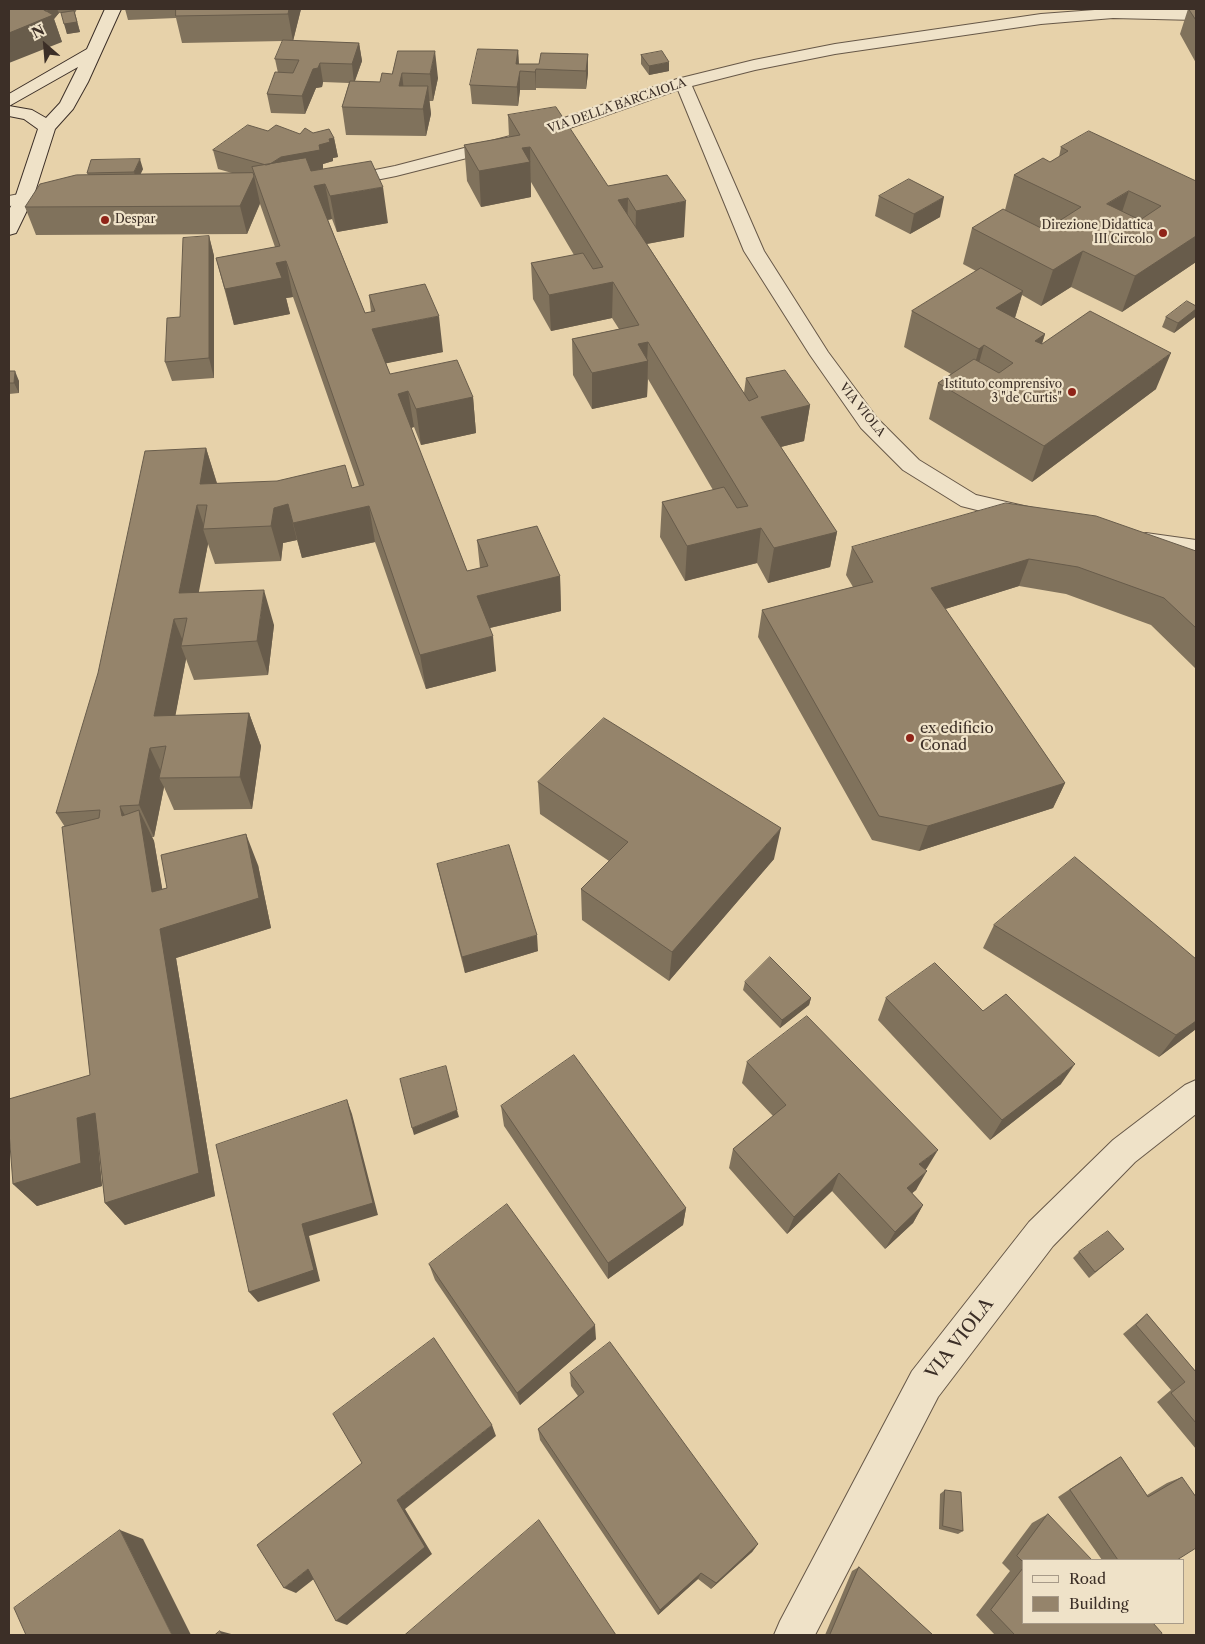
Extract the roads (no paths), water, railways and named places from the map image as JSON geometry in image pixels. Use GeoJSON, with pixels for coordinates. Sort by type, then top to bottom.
{"type":"FeatureCollection","features":[{"type":"Feature","properties":{"kind":"street"},"geometry":{"type":"LineString","coordinates":[[9,229],[16,200],[37,160],[47,128],[67,105],[113,9]]}},
{"type":"Feature","properties":{"kind":"street","name":"VIA DELLA BARCAIOLA"},"geometry":{"type":"LineString","coordinates":[[329,184],[396,171],[524,138],[683,83],[754,65],[836,49],[1041,18],[1113,13],[1196,15]]}},
{"type":"Feature","properties":{"kind":"street"},"geometry":{"type":"LineString","coordinates":[[9,101],[93,52]]}},
{"type":"Feature","properties":{"kind":"street","name":"VIA VIOLA"},"geometry":{"type":"LineString","coordinates":[[683,83],[754,251],[820,355],[869,423],[911,465],[969,501],[1044,519]]}},
{"type":"Feature","properties":{"kind":"street"},"geometry":{"type":"LineString","coordinates":[[9,111],[38,118],[47,128]]}},
{"type":"Feature","properties":{"kind":"street"},"geometry":{"type":"LineString","coordinates":[[14,173],[37,160]]}},
{"type":"Feature","properties":{"kind":"street"},"geometry":{"type":"LineString","coordinates":[[16,200],[69,198]]}},
{"type":"Feature","properties":{"kind":"street"},"geometry":{"type":"LineString","coordinates":[[1128,539],[1196,548]]}},
{"type":"Feature","properties":{"kind":"street","name":"VIA VIOLA"},"geometry":{"type":"LineString","coordinates":[[794,1635],[925,1384],[1041,1234],[1124,1151],[1196,1094]]}},
{"type":"Feature","properties":{"kind":"place","name":"Despar"},"geometry":{"type":"Point","coordinates":[105,220]}},
{"type":"Feature","properties":{"kind":"place","name":"Direzione Didattica III Circolo"},"geometry":{"type":"Point","coordinates":[1163,233]}},
{"type":"Feature","properties":{"kind":"place","name":"Istituto comprensivo 3 \"de Curtis\""},"geometry":{"type":"Point","coordinates":[1072,392]}},
{"type":"Feature","properties":{"kind":"place","name":"ex edificio Conad"},"geometry":{"type":"Point","coordinates":[910,738]}}]}
